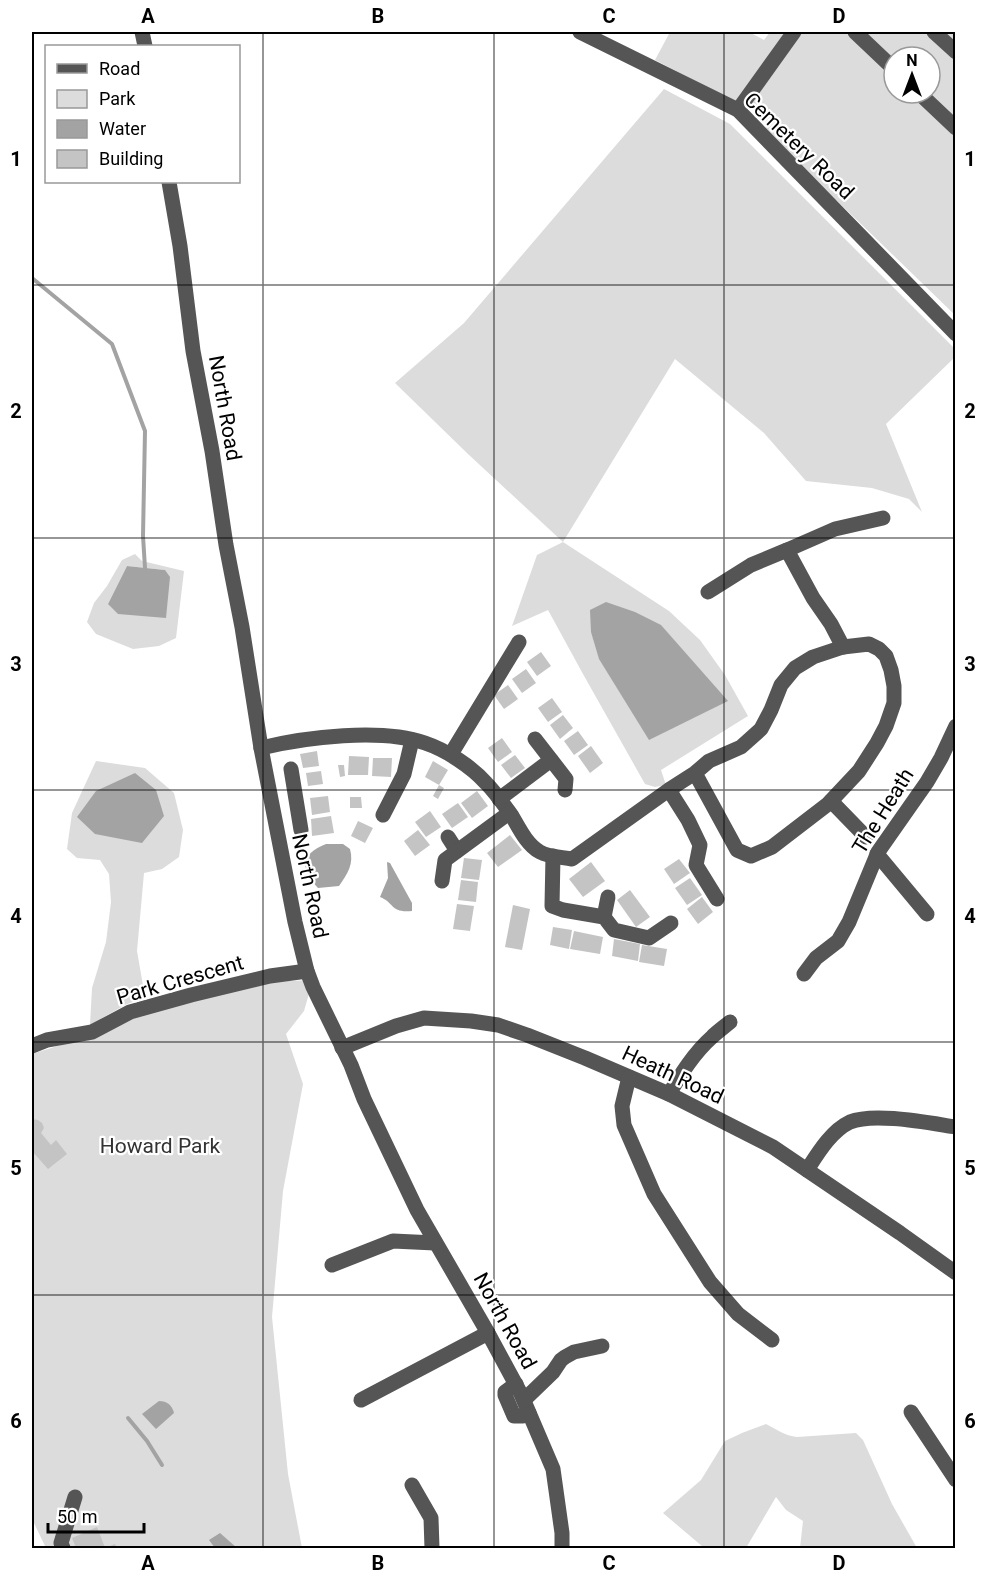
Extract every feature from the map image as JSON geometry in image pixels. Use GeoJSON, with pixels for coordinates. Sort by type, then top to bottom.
{"type":"FeatureCollection","features":[{"type":"Feature","properties":{"kind":"street","name":"Cemetery Road"},"geometry":{"type":"LineString","coordinates":[[580,32],[738,110],[956,334]]}},
{"type":"Feature","properties":{"kind":"street"},"geometry":{"type":"LineString","coordinates":[[738,110],[794,32]]}},
{"type":"Feature","properties":{"kind":"street"},"geometry":{"type":"LineString","coordinates":[[855,32],[882,58]]}},
{"type":"Feature","properties":{"kind":"street"},"geometry":{"type":"LineString","coordinates":[[934,32],[956,52]]}},
{"type":"Feature","properties":{"kind":"street"},"geometry":{"type":"LineString","coordinates":[[932,105],[956,128]]}},
{"type":"Feature","properties":{"kind":"street","name":"North Road"},"geometry":{"type":"LineString","coordinates":[[169,183],[180,246],[193,351],[212,451],[261,748],[295,922],[308,971],[313,987],[351,1065],[364,1099],[417,1210],[527,1406],[553,1469],[562,1548]]}},
{"type":"Feature","properties":{"kind":"street"},"geometry":{"type":"LineString","coordinates":[[708,592],[751,565],[835,529],[883,518]]}},
{"type":"Feature","properties":{"kind":"street"},"geometry":{"type":"LineString","coordinates":[[787,550],[843,647]]}},
{"type":"Feature","properties":{"kind":"street"},"geometry":{"type":"LineString","coordinates":[[451,754],[519,642]]}},
{"type":"Feature","properties":{"kind":"street"},"geometry":{"type":"LineString","coordinates":[[261,748],[309,739],[348,736],[400,738],[425,743],[451,754],[485,782],[526,839],[539,851],[572,859],[709,761],[741,747],[761,729],[781,685],[795,668],[813,657],[843,647],[869,644],[886,656],[894,686],[894,703],[878,743],[859,771],[831,801],[772,847],[751,856],[737,850],[694,773]]}},
{"type":"Feature","properties":{"kind":"street","name":"The Heath"},"geometry":{"type":"LineString","coordinates":[[804,975],[816,958],[838,941],[849,922],[877,854],[927,782],[956,726]]}},
{"type":"Feature","properties":{"kind":"street"},"geometry":{"type":"LineString","coordinates":[[535,738],[566,779],[566,790]]}},
{"type":"Feature","properties":{"kind":"street"},"geometry":{"type":"LineString","coordinates":[[383,815],[404,774],[412,740]]}},
{"type":"Feature","properties":{"kind":"street"},"geometry":{"type":"LineString","coordinates":[[499,799],[551,760]]}},
{"type":"Feature","properties":{"kind":"street"},"geometry":{"type":"LineString","coordinates":[[291,769],[301,830]]}},
{"type":"Feature","properties":{"kind":"street"},"geometry":{"type":"LineString","coordinates":[[669,790],[688,820],[700,845],[696,865],[717,899]]}},
{"type":"Feature","properties":{"kind":"street"},"geometry":{"type":"LineString","coordinates":[[831,801],[866,837]]}},
{"type":"Feature","properties":{"kind":"street"},"geometry":{"type":"LineString","coordinates":[[273,811],[297,807]]}},
{"type":"Feature","properties":{"kind":"street"},"geometry":{"type":"LineString","coordinates":[[442,881],[445,860],[509,813]]}},
{"type":"Feature","properties":{"kind":"street"},"geometry":{"type":"LineString","coordinates":[[448,837],[458,851]]}},
{"type":"Feature","properties":{"kind":"street"},"geometry":{"type":"LineString","coordinates":[[877,854],[927,914]]}},
{"type":"Feature","properties":{"kind":"street"},"geometry":{"type":"LineString","coordinates":[[553,856],[552,906],[604,917],[614,930],[650,938],[671,923]]}},
{"type":"Feature","properties":{"kind":"street"},"geometry":{"type":"LineString","coordinates":[[604,917],[608,897]]}},
{"type":"Feature","properties":{"kind":"street","name":"Park Crescent"},"geometry":{"type":"LineString","coordinates":[[32,1046],[47,1040],[92,1032],[130,1012],[191,995],[270,976],[308,971]]}},
{"type":"Feature","properties":{"kind":"street","name":"Heath Road"},"geometry":{"type":"LineString","coordinates":[[342,1048],[396,1026],[424,1018],[498,1025],[527,1035],[669,1094],[773,1147],[956,1273]]}},
{"type":"Feature","properties":{"kind":"street"},"geometry":{"type":"LineString","coordinates":[[669,1094],[681,1073],[703,1046],[730,1022]]}},
{"type":"Feature","properties":{"kind":"street"},"geometry":{"type":"LineString","coordinates":[[629,1077],[622,1106],[624,1125],[654,1194],[710,1282],[738,1314],[772,1340]]}},
{"type":"Feature","properties":{"kind":"street"},"geometry":{"type":"LineString","coordinates":[[807,1170],[832,1136],[850,1122],[878,1118],[956,1127]]}},
{"type":"Feature","properties":{"kind":"street"},"geometry":{"type":"LineString","coordinates":[[332,1265],[393,1241],[435,1243]]}},
{"type":"Feature","properties":{"kind":"street"},"geometry":{"type":"LineString","coordinates":[[361,1400],[488,1333]]}},
{"type":"Feature","properties":{"kind":"street"},"geometry":{"type":"LineString","coordinates":[[527,1406],[561,1360],[574,1352],[602,1346]]}},
{"type":"Feature","properties":{"kind":"street"},"geometry":{"type":"LineString","coordinates":[[911,1412],[956,1480]]}},
{"type":"Feature","properties":{"kind":"street"},"geometry":{"type":"LineString","coordinates":[[412,1485],[431,1518],[432,1548]]}},
{"type":"Feature","properties":{"kind":"street"},"geometry":{"type":"LineString","coordinates":[[63,1548],[61,1543],[75,1497]]}},
{"type":"Feature","properties":{"kind":"green space"},"geometry":{"type":"Polygon","coordinates":[[[670,32],[749,32],[764,40],[770,32],[955,32],[955,315],[767,133],[765,123],[768,114],[752,110],[655,60],[670,32]]]}},
{"type":"Feature","properties":{"kind":"green space"},"geometry":{"type":"Polygon","coordinates":[[[664,89],[730,124],[955,349],[955,357],[886,424],[922,512],[909,499],[872,488],[806,481],[764,433],[675,359],[563,542],[395,383],[464,323],[664,89]]]}},
{"type":"Feature","properties":{"kind":"green space"},"geometry":{"type":"Polygon","coordinates":[[[563,542],[669,611],[700,640],[725,675],[748,716],[661,770],[666,785],[655,787],[645,784],[548,610],[512,626],[537,555],[563,542]]]}},
{"type":"Feature","properties":{"kind":"green space"},"geometry":{"type":"Polygon","coordinates":[[[135,554],[142,561],[184,571],[176,638],[159,646],[133,649],[96,634],[87,622],[94,603],[122,560],[135,554]],[[127,566],[108,604],[165,570],[127,566]]]}},
{"type":"Feature","properties":{"kind":"green space"},"geometry":{"type":"Polygon","coordinates":[[[96,761],[145,768],[174,793],[183,830],[179,857],[162,869],[144,873],[137,951],[145,997],[125,1005],[90,1025],[92,988],[106,942],[111,902],[109,874],[100,860],[77,858],[67,849],[72,813],[96,761]]]}},
{"type":"Feature","properties":{"kind":"green space","name":"Howard Park"},"geometry":{"type":"Polygon","coordinates":[[[313,980],[304,1011],[286,1034],[303,1084],[283,1191],[272,1317],[288,1474],[302,1548],[46,1548],[32,1519],[32,1054],[170,1005],[264,982],[313,980]]]}},
{"type":"Feature","properties":{"kind":"green space"},"geometry":{"type":"Polygon","coordinates":[[[766,1424],[785,1434],[797,1437],[856,1433],[863,1440],[892,1504],[917,1548],[800,1548],[803,1521],[786,1510],[776,1497],[746,1548],[702,1548],[663,1513],[701,1480],[725,1441],[766,1424]]]}},
{"type":"Feature","properties":{"kind":"water"},"geometry":{"type":"Polygon","coordinates":[[[127,566],[165,570],[170,577],[166,618],[118,614],[108,604],[127,566]]]}},
{"type":"Feature","properties":{"kind":"water"},"geometry":{"type":"Polygon","coordinates":[[[606,602],[635,612],[661,625],[728,701],[649,740],[599,659],[591,632],[590,610],[606,602]]]}},
{"type":"Feature","properties":{"kind":"water"},"geometry":{"type":"Polygon","coordinates":[[[135,773],[156,790],[164,816],[142,843],[95,834],[77,817],[96,791],[135,773]]]}},
{"type":"Feature","properties":{"kind":"water"},"geometry":{"type":"Polygon","coordinates":[[[326,844],[343,844],[350,849],[351,864],[339,886],[318,888],[308,875],[307,857],[311,852],[326,844]]]}},
{"type":"Feature","properties":{"kind":"water"},"geometry":{"type":"Polygon","coordinates":[[[387,862],[390,863],[412,903],[412,911],[396,909],[380,897],[388,878],[387,862]]]}},
{"type":"Feature","properties":{"kind":"water"},"geometry":{"type":"Polygon","coordinates":[[[159,1401],[169,1404],[174,1413],[156,1429],[142,1414],[159,1401]]]}},
{"type":"Feature","properties":{"kind":"water"},"geometry":{"type":"Polygon","coordinates":[[[220,1533],[237,1548],[215,1548],[209,1540],[220,1533]]]}},
{"type":"Feature","properties":{"kind":"building"},"geometry":{"type":"Polygon","coordinates":[[[541,652],[551,666],[537,676],[527,662],[541,652]]]}},
{"type":"Feature","properties":{"kind":"building"},"geometry":{"type":"Polygon","coordinates":[[[526,669],[536,683],[522,693],[512,679],[526,669]]]}},
{"type":"Feature","properties":{"kind":"building"},"geometry":{"type":"Polygon","coordinates":[[[508,685],[518,699],[504,709],[494,695],[508,685]]]}},
{"type":"Feature","properties":{"kind":"building"},"geometry":{"type":"Polygon","coordinates":[[[552,698],[562,712],[548,722],[538,708],[552,698]]]}},
{"type":"Feature","properties":{"kind":"building"},"geometry":{"type":"Polygon","coordinates":[[[563,715],[573,728],[560,739],[550,725],[563,715]]]}},
{"type":"Feature","properties":{"kind":"building"},"geometry":{"type":"Polygon","coordinates":[[[578,731],[588,745],[574,755],[564,741],[578,731]]]}},
{"type":"Feature","properties":{"kind":"building"},"geometry":{"type":"Polygon","coordinates":[[[502,738],[512,752],[498,762],[488,748],[502,738]]]}},
{"type":"Feature","properties":{"kind":"building"},"geometry":{"type":"Polygon","coordinates":[[[591,746],[603,763],[590,773],[578,756],[591,746]]]}},
{"type":"Feature","properties":{"kind":"building"},"geometry":{"type":"Polygon","coordinates":[[[317,751],[319,766],[303,768],[300,754],[317,751]]]}},
{"type":"Feature","properties":{"kind":"building"},"geometry":{"type":"Polygon","coordinates":[[[515,755],[525,768],[511,778],[501,765],[515,755]]]}},
{"type":"Feature","properties":{"kind":"building"},"geometry":{"type":"Polygon","coordinates":[[[349,756],[369,757],[368,775],[348,775],[349,756]]]}},
{"type":"Feature","properties":{"kind":"building"},"geometry":{"type":"Polygon","coordinates":[[[373,758],[392,758],[391,777],[372,776],[373,758]]]}},
{"type":"Feature","properties":{"kind":"building"},"geometry":{"type":"Polygon","coordinates":[[[433,761],[448,770],[439,785],[425,777],[433,761]]]}},
{"type":"Feature","properties":{"kind":"building"},"geometry":{"type":"Polygon","coordinates":[[[338,765],[344,765],[345,776],[340,777],[338,765]]]}},
{"type":"Feature","properties":{"kind":"building"},"geometry":{"type":"Polygon","coordinates":[[[321,771],[323,784],[308,786],[306,773],[321,771]]]}},
{"type":"Feature","properties":{"kind":"building"},"geometry":{"type":"Polygon","coordinates":[[[439,785],[444,788],[438,799],[433,796],[439,785]]]}},
{"type":"Feature","properties":{"kind":"building"},"geometry":{"type":"Polygon","coordinates":[[[477,791],[488,806],[472,818],[461,803],[477,791]]]}},
{"type":"Feature","properties":{"kind":"building"},"geometry":{"type":"Polygon","coordinates":[[[328,796],[330,812],[312,815],[310,798],[328,796]]]}},
{"type":"Feature","properties":{"kind":"building"},"geometry":{"type":"Polygon","coordinates":[[[350,797],[361,797],[362,808],[350,808],[350,797]]]}},
{"type":"Feature","properties":{"kind":"building"},"geometry":{"type":"Polygon","coordinates":[[[458,803],[468,817],[452,828],[442,814],[458,803]]]}},
{"type":"Feature","properties":{"kind":"building"},"geometry":{"type":"Polygon","coordinates":[[[430,811],[441,827],[426,837],[415,822],[430,811]]]}},
{"type":"Feature","properties":{"kind":"building"},"geometry":{"type":"Polygon","coordinates":[[[331,816],[334,833],[312,836],[311,819],[331,816]]]}},
{"type":"Feature","properties":{"kind":"building"},"geometry":{"type":"Polygon","coordinates":[[[358,821],[373,828],[365,843],[351,836],[358,821]]]}},
{"type":"Feature","properties":{"kind":"building"},"geometry":{"type":"Polygon","coordinates":[[[418,830],[430,845],[415,856],[404,841],[418,830]]]}},
{"type":"Feature","properties":{"kind":"building"},"geometry":{"type":"Polygon","coordinates":[[[510,835],[522,850],[498,867],[487,853],[510,835]]]}},
{"type":"Feature","properties":{"kind":"building"},"geometry":{"type":"Polygon","coordinates":[[[464,858],[482,860],[479,880],[461,878],[464,858]]]}},
{"type":"Feature","properties":{"kind":"building"},"geometry":{"type":"Polygon","coordinates":[[[679,859],[690,873],[674,884],[664,869],[679,859]]]}},
{"type":"Feature","properties":{"kind":"building"},"geometry":{"type":"Polygon","coordinates":[[[591,862],[605,881],[583,897],[569,879],[591,862]]]}},
{"type":"Feature","properties":{"kind":"building"},"geometry":{"type":"Polygon","coordinates":[[[690,878],[702,895],[687,905],[675,888],[690,878]]]}},
{"type":"Feature","properties":{"kind":"building"},"geometry":{"type":"Polygon","coordinates":[[[461,880],[478,882],[476,902],[458,900],[461,880]]]}},
{"type":"Feature","properties":{"kind":"building"},"geometry":{"type":"Polygon","coordinates":[[[630,890],[650,917],[636,927],[617,900],[630,890]]]}},
{"type":"Feature","properties":{"kind":"building"},"geometry":{"type":"Polygon","coordinates":[[[702,897],[713,912],[698,924],[687,909],[702,897]]]}},
{"type":"Feature","properties":{"kind":"building"},"geometry":{"type":"Polygon","coordinates":[[[457,904],[474,906],[470,931],[453,929],[457,904]]]}},
{"type":"Feature","properties":{"kind":"building"},"geometry":{"type":"Polygon","coordinates":[[[513,905],[530,909],[522,950],[505,947],[513,905]]]}},
{"type":"Feature","properties":{"kind":"building"},"geometry":{"type":"Polygon","coordinates":[[[553,927],[572,930],[569,949],[550,945],[553,927]]]}},
{"type":"Feature","properties":{"kind":"building"},"geometry":{"type":"Polygon","coordinates":[[[574,931],[603,937],[600,954],[570,949],[574,931]]]}},
{"type":"Feature","properties":{"kind":"building"},"geometry":{"type":"Polygon","coordinates":[[[614,939],[640,944],[638,961],[612,956],[614,939]]]}},
{"type":"Feature","properties":{"kind":"building"},"geometry":{"type":"Polygon","coordinates":[[[642,945],[667,949],[664,966],[639,962],[642,945]]]}},
{"type":"Feature","properties":{"kind":"building"},"geometry":{"type":"Polygon","coordinates":[[[32,1119],[42,1123],[44,1128],[41,1133],[51,1145],[56,1140],[67,1154],[48,1169],[32,1151],[32,1119]]]}},
{"type":"Feature","properties":{"kind":"building"},"geometry":{"type":"Polygon","coordinates":[[[97,1527],[105,1548],[76,1548],[72,1538],[97,1527]]]}},
{"type":"Feature","properties":{"kind":"building"},"geometry":{"type":"Polygon","coordinates":[[[115,1544],[117,1548],[105,1548],[115,1544]]]}},
{"type":"Feature","properties":{"kind":"waterway"},"geometry":{"type":"LineString","coordinates":[[32,278],[112,344],[145,431],[143,536],[145,568]]}},
{"type":"Feature","properties":{"kind":"waterway"},"geometry":{"type":"LineString","coordinates":[[128,1418],[147,1441],[162,1465]]}}]}
